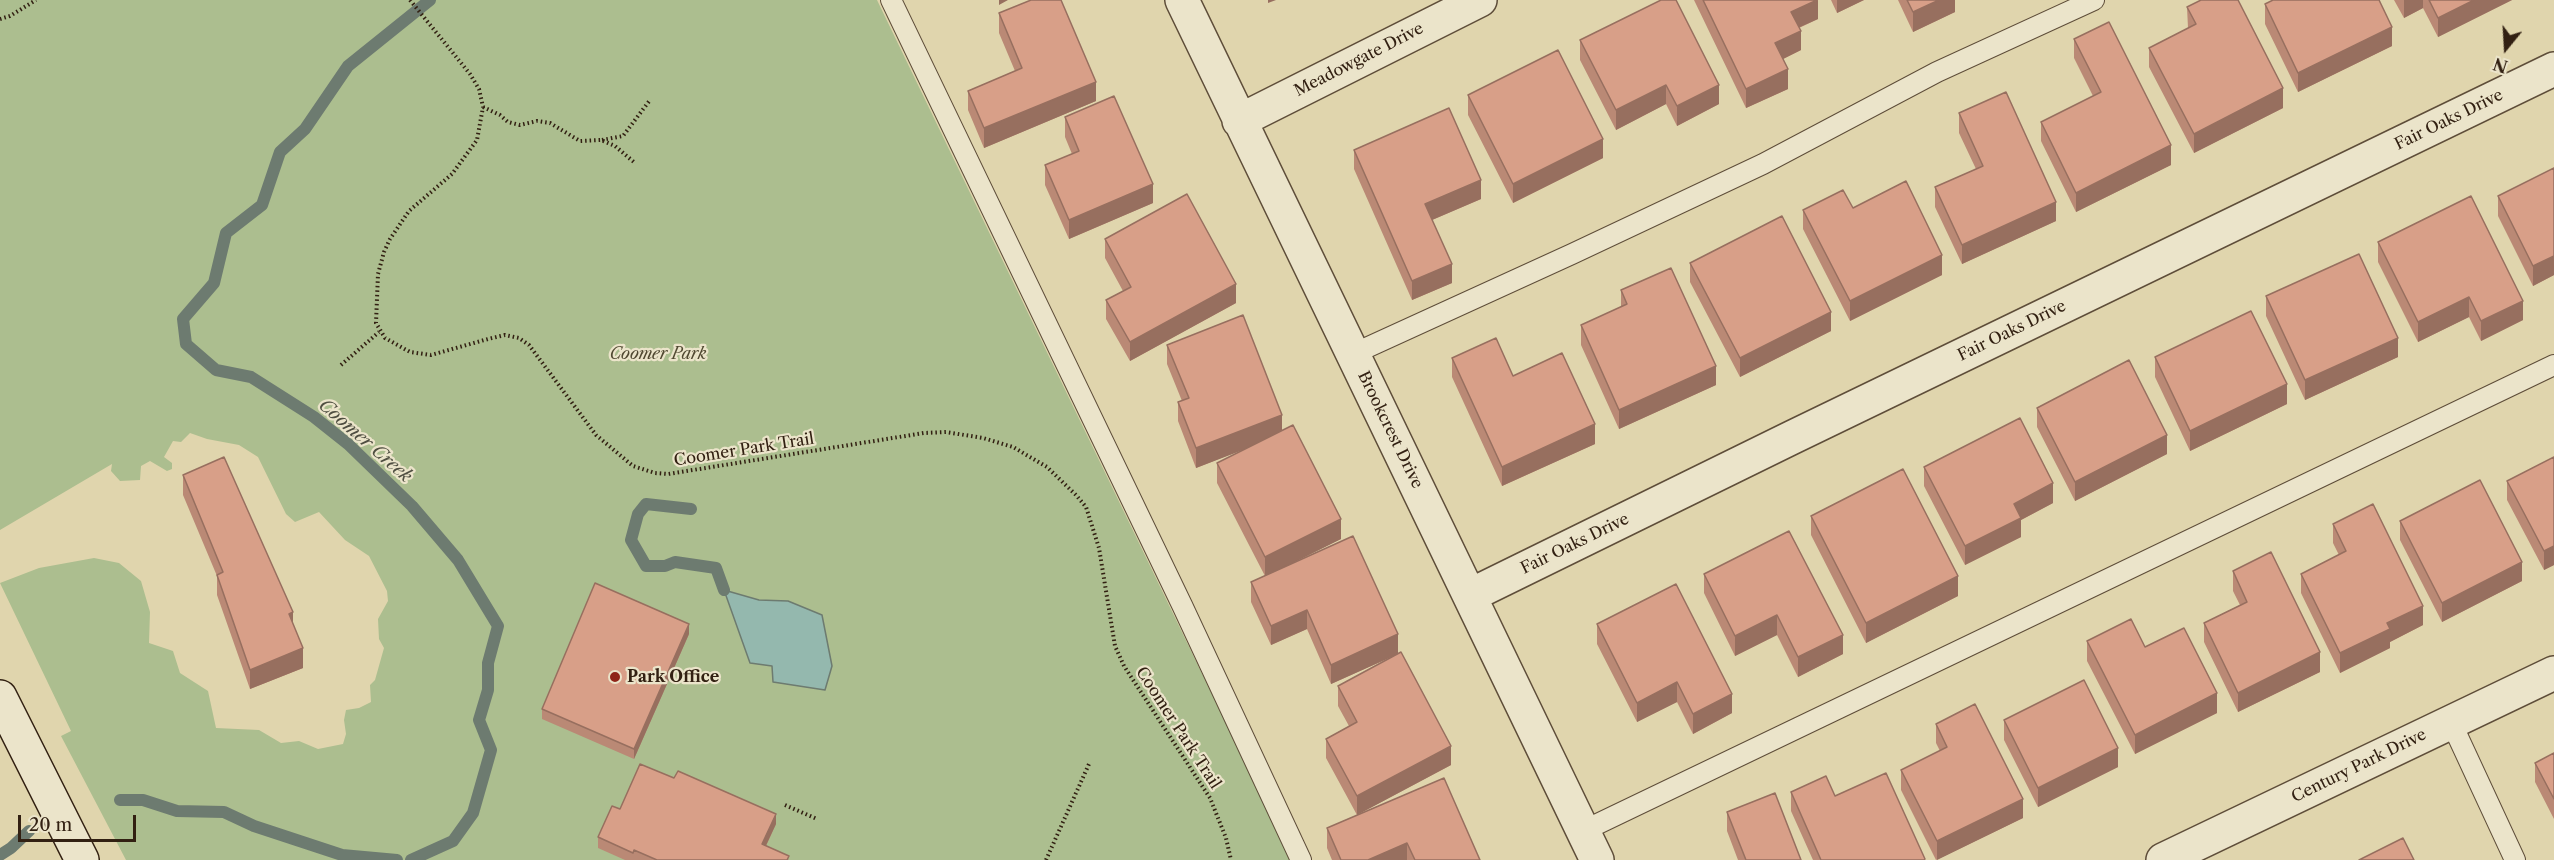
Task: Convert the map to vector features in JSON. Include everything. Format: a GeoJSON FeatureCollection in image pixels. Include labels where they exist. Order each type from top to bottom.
{"type":"FeatureCollection","features":[{"type":"Feature","properties":{"kind":"street","name":"Brookcrest Drive"},"geometry":{"type":"LineString","coordinates":[[1182,0],[1471,595],[1592,850]]}},
{"type":"Feature","properties":{"kind":"street","name":"Meadowgate Drive"},"geometry":{"type":"LineString","coordinates":[[1239,121],[1480,0]]}},
{"type":"Feature","properties":{"kind":"street","name":"Fair Oaks Drive"},"geometry":{"type":"LineString","coordinates":[[1471,595],[1793,436],[2554,69]]}},
{"type":"Feature","properties":{"kind":"street","name":"Century Park Drive"},"geometry":{"type":"LineString","coordinates":[[2163,860],[2198,852],[2554,673]]}},
{"type":"Feature","properties":{"kind":"street"},"geometry":{"type":"LineString","coordinates":[[0,697],[82,860]]}},
{"type":"Feature","properties":{"kind":"lane"},"geometry":{"type":"LineString","coordinates":[[891,0],[1182,605],[1301,860]]}},
{"type":"Feature","properties":{"kind":"lane"},"geometry":{"type":"LineString","coordinates":[[1353,354],[1762,164],[1937,72],[2094,0]]}},
{"type":"Feature","properties":{"kind":"lane"},"geometry":{"type":"LineString","coordinates":[[1592,850],[2554,365]]}},
{"type":"Feature","properties":{"kind":"lane"},"geometry":{"type":"LineString","coordinates":[[2451,723],[2515,860]]}},
{"type":"Feature","properties":{"kind":"path"},"geometry":{"type":"LineString","coordinates":[[0,19],[10,16],[36,0]]}},
{"type":"Feature","properties":{"kind":"path"},"geometry":{"type":"LineString","coordinates":[[341,365],[379,332],[376,323],[378,274],[390,239],[409,211],[452,174],[477,140],[483,107],[477,84],[410,0]]}},
{"type":"Feature","properties":{"kind":"path"},"geometry":{"type":"LineString","coordinates":[[483,107],[500,115],[508,122],[520,125],[537,121],[550,123],[580,141],[623,136],[650,100]]}},
{"type":"Feature","properties":{"kind":"path"},"geometry":{"type":"LineString","coordinates":[[601,140],[615,146],[635,163]]}},
{"type":"Feature","properties":{"kind":"path","name":"Coomer Park Trail"},"geometry":{"type":"LineString","coordinates":[[379,332],[410,352],[425,355],[505,335],[519,338],[529,345],[596,435],[633,466],[655,473],[675,473],[924,433],[946,432],[983,438],[1013,447],[1047,467],[1086,507],[1099,548],[1115,646],[1124,666],[1210,798],[1232,860]]}},
{"type":"Feature","properties":{"kind":"path"},"geometry":{"type":"LineString","coordinates":[[1046,860],[1089,764]]}},
{"type":"Feature","properties":{"kind":"path"},"geometry":{"type":"LineString","coordinates":[[785,805],[817,819]]}},
{"type":"Feature","properties":{"kind":"green space","name":"Coomer Park"},"geometry":{"type":"Polygon","coordinates":[[[0,0],[877,0],[1292,860],[126,860],[61,736],[71,731],[0,583],[39,568],[94,558],[119,563],[141,581],[150,612],[149,643],[173,651],[180,673],[208,691],[216,728],[259,730],[281,743],[299,741],[318,749],[343,744],[346,734],[344,720],[346,710],[359,708],[371,702],[370,685],[375,680],[384,648],[379,639],[378,619],[388,601],[387,591],[369,556],[345,540],[319,512],[295,522],[286,514],[258,457],[239,445],[190,433],[181,442],[173,441],[164,457],[172,463],[172,469],[167,471],[150,461],[141,466],[140,480],[120,481],[111,471],[112,464],[0,530],[0,0]]]}},
{"type":"Feature","properties":{"kind":"water"},"geometry":{"type":"Polygon","coordinates":[[[724,590],[759,600],[788,601],[822,615],[832,666],[825,690],[773,682],[772,666],[750,663],[724,590]]]}},
{"type":"Feature","properties":{"kind":"building"},"geometry":{"type":"Polygon","coordinates":[[[1031,0],[1061,0],[1096,82],[984,128],[968,91],[1022,68],[999,13],[1031,0]]]}},
{"type":"Feature","properties":{"kind":"building"},"geometry":{"type":"Polygon","coordinates":[[[1661,0],[1676,0],[1719,85],[1677,106],[1666,85],[1616,110],[1580,40],[1661,0]]]}},
{"type":"Feature","properties":{"kind":"building"},"geometry":{"type":"Polygon","coordinates":[[[1703,0],[1817,0],[1791,12],[1801,31],[1775,43],[1788,69],[1746,89],[1703,0]]]}},
{"type":"Feature","properties":{"kind":"building"},"geometry":{"type":"Polygon","coordinates":[[[1907,0],[1939,0],[1913,12],[1907,0]]]}},
{"type":"Feature","properties":{"kind":"building"},"geometry":{"type":"Polygon","coordinates":[[[2201,0],[2238,0],[2283,88],[2194,134],[2149,48],[2196,24],[2187,7],[2201,0]]]}},
{"type":"Feature","properties":{"kind":"building"},"geometry":{"type":"Polygon","coordinates":[[[2273,0],[2379,0],[2392,27],[2298,73],[2265,4],[2273,0]]]}},
{"type":"Feature","properties":{"kind":"building"},"geometry":{"type":"Polygon","coordinates":[[[2429,0],[2474,0],[2438,18],[2429,0]]]}},
{"type":"Feature","properties":{"kind":"building"},"geometry":{"type":"Polygon","coordinates":[[[2109,22],[2171,145],[2076,193],[2041,122],[2101,92],[2074,39],[2109,22]]]}},
{"type":"Feature","properties":{"kind":"building"},"geometry":{"type":"Polygon","coordinates":[[[1558,50],[1603,139],[1513,184],[1468,95],[1558,50]]]}},
{"type":"Feature","properties":{"kind":"building"},"geometry":{"type":"Polygon","coordinates":[[[2006,92],[2056,202],[1962,245],[1935,187],[1983,166],[1959,113],[2006,92]]]}},
{"type":"Feature","properties":{"kind":"building"},"geometry":{"type":"Polygon","coordinates":[[[1114,96],[1153,184],[1069,220],[1045,165],[1079,151],[1065,117],[1114,96]]]}},
{"type":"Feature","properties":{"kind":"building"},"geometry":{"type":"Polygon","coordinates":[[[1449,108],[1481,180],[1425,204],[1452,264],[1412,281],[1354,150],[1449,108]]]}},
{"type":"Feature","properties":{"kind":"building"},"geometry":{"type":"Polygon","coordinates":[[[2554,168],[2554,256],[2533,266],[2498,196],[2554,168]]]}},
{"type":"Feature","properties":{"kind":"building"},"geometry":{"type":"Polygon","coordinates":[[[1906,181],[1942,255],[1850,301],[1803,210],[1843,190],[1853,208],[1906,181]]]}},
{"type":"Feature","properties":{"kind":"building"},"geometry":{"type":"Polygon","coordinates":[[[1187,194],[1236,284],[1130,342],[1106,300],[1131,287],[1105,239],[1187,194]]]}},
{"type":"Feature","properties":{"kind":"building"},"geometry":{"type":"Polygon","coordinates":[[[2471,196],[2523,301],[2481,321],[2469,297],[2418,322],[2378,242],[2471,196]]]}},
{"type":"Feature","properties":{"kind":"building"},"geometry":{"type":"Polygon","coordinates":[[[1782,216],[1831,312],[1740,358],[1690,263],[1782,216]]]}},
{"type":"Feature","properties":{"kind":"building"},"geometry":{"type":"Polygon","coordinates":[[[2359,254],[2398,338],[2305,380],[2266,296],[2359,254]]]}},
{"type":"Feature","properties":{"kind":"building"},"geometry":{"type":"Polygon","coordinates":[[[1671,268],[1716,366],[1619,410],[1581,325],[1627,304],[1621,290],[1671,268]]]}},
{"type":"Feature","properties":{"kind":"building"},"geometry":{"type":"Polygon","coordinates":[[[2251,311],[2287,384],[2190,431],[2155,357],[2251,311]]]}},
{"type":"Feature","properties":{"kind":"building"},"geometry":{"type":"Polygon","coordinates":[[[1243,315],[1282,415],[1196,448],[1178,402],[1189,398],[1167,345],[1243,315]]]}},
{"type":"Feature","properties":{"kind":"building"},"geometry":{"type":"Polygon","coordinates":[[[1496,338],[1513,376],[1562,353],[1595,424],[1502,467],[1452,358],[1496,338]]]}},
{"type":"Feature","properties":{"kind":"building"},"geometry":{"type":"Polygon","coordinates":[[[2129,360],[2167,435],[2075,482],[2037,408],[2129,360]]]}},
{"type":"Feature","properties":{"kind":"building"},"geometry":{"type":"Polygon","coordinates":[[[2020,418],[2053,483],[2014,504],[2021,518],[1965,546],[1924,467],[2020,418]]]}},
{"type":"Feature","properties":{"kind":"building"},"geometry":{"type":"Polygon","coordinates":[[[1293,425],[1341,519],[1265,557],[1217,463],[1293,425]]]}},
{"type":"Feature","properties":{"kind":"building"},"geometry":{"type":"Polygon","coordinates":[[[224,457],[293,612],[289,614],[303,648],[250,670],[217,575],[223,572],[183,475],[224,457]]]}},
{"type":"Feature","properties":{"kind":"building"},"geometry":{"type":"Polygon","coordinates":[[[2554,457],[2554,546],[2544,551],[2507,481],[2554,457]]]}},
{"type":"Feature","properties":{"kind":"building"},"geometry":{"type":"Polygon","coordinates":[[[1903,469],[1958,576],[1866,623],[1811,516],[1903,469]]]}},
{"type":"Feature","properties":{"kind":"building"},"geometry":{"type":"Polygon","coordinates":[[[2480,480],[2522,562],[2442,603],[2400,521],[2480,480]]]}},
{"type":"Feature","properties":{"kind":"building"},"geometry":{"type":"Polygon","coordinates":[[[2373,504],[2423,606],[2387,623],[2390,629],[2340,653],[2301,574],[2346,551],[2333,524],[2373,504]]]}},
{"type":"Feature","properties":{"kind":"building"},"geometry":{"type":"Polygon","coordinates":[[[1789,531],[1843,635],[1798,657],[1777,615],[1735,636],[1704,574],[1789,531]]]}},
{"type":"Feature","properties":{"kind":"building"},"geometry":{"type":"Polygon","coordinates":[[[1353,536],[1398,634],[1331,665],[1307,610],[1271,626],[1251,582],[1353,536]]]}},
{"type":"Feature","properties":{"kind":"building"},"geometry":{"type":"Polygon","coordinates":[[[2271,552],[2320,652],[2238,693],[2204,623],[2247,602],[2233,571],[2271,552]]]}},
{"type":"Feature","properties":{"kind":"building","name":"Park Office"},"geometry":{"type":"Polygon","coordinates":[[[595,583],[689,624],[634,749],[542,709],[595,583]]]}},
{"type":"Feature","properties":{"kind":"building"},"geometry":{"type":"Polygon","coordinates":[[[1676,584],[1732,694],[1693,714],[1677,682],[1637,703],[1597,624],[1676,584]]]}},
{"type":"Feature","properties":{"kind":"building"},"geometry":{"type":"Polygon","coordinates":[[[2131,619],[2145,647],[2184,628],[2217,693],[2135,735],[2087,641],[2131,619]]]}},
{"type":"Feature","properties":{"kind":"building"},"geometry":{"type":"Polygon","coordinates":[[[1401,652],[1451,746],[1357,796],[1326,739],[1357,722],[1338,686],[1401,652]]]}},
{"type":"Feature","properties":{"kind":"building"},"geometry":{"type":"Polygon","coordinates":[[[2084,680],[2118,748],[2038,788],[2004,720],[2084,680]]]}},
{"type":"Feature","properties":{"kind":"building"},"geometry":{"type":"Polygon","coordinates":[[[1975,704],[2023,799],[1937,841],[1901,770],[1947,747],[1936,724],[1975,704]]]}},
{"type":"Feature","properties":{"kind":"building"},"geometry":{"type":"Polygon","coordinates":[[[2554,753],[2554,799],[2535,763],[2554,753]]]}},
{"type":"Feature","properties":{"kind":"building"},"geometry":{"type":"Polygon","coordinates":[[[640,764],[674,778],[678,771],[776,814],[762,844],[789,856],[787,860],[657,860],[634,850],[633,853],[598,837],[612,806],[620,809],[640,764]]]}},
{"type":"Feature","properties":{"kind":"building"},"geometry":{"type":"Polygon","coordinates":[[[1886,773],[1925,859],[1821,860],[1791,792],[1826,776],[1835,796],[1886,773]]]}},
{"type":"Feature","properties":{"kind":"building"},"geometry":{"type":"Polygon","coordinates":[[[1444,778],[1480,860],[1415,860],[1407,843],[1368,860],[1341,860],[1327,828],[1444,778]]]}},
{"type":"Feature","properties":{"kind":"building"},"geometry":{"type":"Polygon","coordinates":[[[1775,793],[1801,860],[1746,860],[1727,812],[1775,793]]]}},
{"type":"Feature","properties":{"kind":"building"},"geometry":{"type":"Polygon","coordinates":[[[2403,838],[2414,860],[2359,860],[2403,838]]]}},
{"type":"Feature","properties":{"kind":"waterway","name":"Coomer Creek"},"geometry":{"type":"LineString","coordinates":[[411,860],[453,841],[473,813],[491,750],[479,720],[488,690],[488,663],[498,626],[458,560],[412,506],[348,444],[314,417],[251,377],[216,370],[186,344],[183,319],[214,283],[226,233],[262,205],[280,152],[305,129],[348,66],[430,0]]}},
{"type":"Feature","properties":{"kind":"waterway"},"geometry":{"type":"LineString","coordinates":[[691,509],[646,504],[638,514],[631,540],[646,566],[665,566],[675,562],[716,568],[724,590]]}},
{"type":"Feature","properties":{"kind":"waterway","name":"Coomer Creek"},"geometry":{"type":"LineString","coordinates":[[120,800],[143,800],[177,811],[224,812],[254,826],[342,855],[397,860]]}},
{"type":"Feature","properties":{"kind":"waterway","name":"Coomer Creek"},"geometry":{"type":"LineString","coordinates":[[0,855],[29,831]]}},
{"type":"Feature","properties":{"kind":"place","name":"Park Office"},"geometry":{"type":"Point","coordinates":[615,677]}}]}
